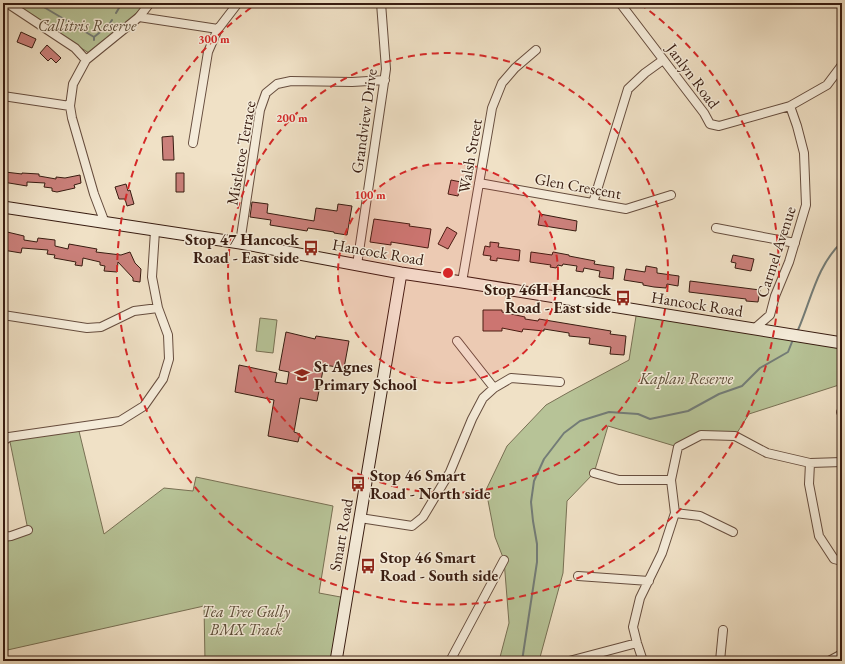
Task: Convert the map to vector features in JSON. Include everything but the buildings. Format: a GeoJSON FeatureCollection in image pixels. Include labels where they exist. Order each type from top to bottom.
{"type":"FeatureCollection","features":[{"type":"Feature","properties":{"kind":"main road","name":"Hancock Road"},"geometry":{"type":"LineString","coordinates":[[3,207],[240,244],[401,273],[842,343]]}},
{"type":"Feature","properties":{"kind":"main road","name":"Smart Road"},"geometry":{"type":"LineString","coordinates":[[336,661],[401,273]]}},
{"type":"Feature","properties":{"kind":"street"},"geometry":{"type":"LineString","coordinates":[[7,3],[75,48],[86,60]]}},
{"type":"Feature","properties":{"kind":"street"},"geometry":{"type":"LineString","coordinates":[[105,223],[94,194],[70,106],[73,84],[86,60],[139,17],[150,3]]}},
{"type":"Feature","properties":{"kind":"street"},"geometry":{"type":"LineString","coordinates":[[193,143],[208,52],[218,29],[238,3]]}},
{"type":"Feature","properties":{"kind":"street","name":"Grandview Drive"},"geometry":{"type":"LineString","coordinates":[[357,265],[385,80],[386,51],[381,3]]}},
{"type":"Feature","properties":{"kind":"street","name":"Janlyn Road"},"geometry":{"type":"LineString","coordinates":[[620,3],[704,113],[710,124],[719,126],[790,106],[827,85],[842,65]]}},
{"type":"Feature","properties":{"kind":"street"},"geometry":{"type":"LineString","coordinates":[[139,17],[218,29]]}},
{"type":"Feature","properties":{"kind":"street","name":"Walsh Street"},"geometry":{"type":"LineString","coordinates":[[462,282],[492,108],[502,83],[515,68],[536,50]]}},
{"type":"Feature","properties":{"kind":"street"},"geometry":{"type":"LineString","coordinates":[[593,203],[628,89],[645,73],[663,60]]}},
{"type":"Feature","properties":{"kind":"street","name":"Mistletoe Terrace"},"geometry":{"type":"LineString","coordinates":[[240,244],[260,110],[266,93],[276,84],[291,81],[352,82],[385,80]]}},
{"type":"Feature","properties":{"kind":"street"},"geometry":{"type":"LineString","coordinates":[[3,96],[70,106]]}},
{"type":"Feature","properties":{"kind":"street","name":"Carmel Avenue"},"geometry":{"type":"LineString","coordinates":[[754,329],[770,315],[775,296],[789,262],[806,205],[804,153],[790,106]]}},
{"type":"Feature","properties":{"kind":"street","name":"Glen Crescent"},"geometry":{"type":"LineString","coordinates":[[479,183],[626,208],[671,194]]}},
{"type":"Feature","properties":{"kind":"street"},"geometry":{"type":"LineString","coordinates":[[716,228],[795,242]]}},
{"type":"Feature","properties":{"kind":"street"},"geometry":{"type":"LineString","coordinates":[[3,441],[9,437],[120,421],[144,406],[163,379],[169,359],[168,335],[158,308],[152,277],[156,231]]}},
{"type":"Feature","properties":{"kind":"street"},"geometry":{"type":"LineString","coordinates":[[3,315],[87,328],[101,327],[134,311],[158,308]]}},
{"type":"Feature","properties":{"kind":"street"},"geometry":{"type":"LineString","coordinates":[[457,341],[494,388]]}},
{"type":"Feature","properties":{"kind":"street"},"geometry":{"type":"LineString","coordinates":[[360,518],[412,526],[423,517],[450,472],[472,419],[483,398],[494,388],[511,378],[560,382]]}},
{"type":"Feature","properties":{"kind":"street"},"geometry":{"type":"LineString","coordinates":[[643,661],[633,627],[640,598],[662,553],[676,513],[671,480],[678,447],[701,435],[735,436],[767,453],[810,463],[842,462]]}},
{"type":"Feature","properties":{"kind":"street"},"geometry":{"type":"LineString","coordinates":[[810,463],[809,484],[819,536],[834,559],[842,560]]}},
{"type":"Feature","properties":{"kind":"street"},"geometry":{"type":"LineString","coordinates":[[594,473],[619,480],[671,480]]}},
{"type":"Feature","properties":{"kind":"street"},"geometry":{"type":"LineString","coordinates":[[676,513],[700,516],[733,532]]}},
{"type":"Feature","properties":{"kind":"street"},"geometry":{"type":"LineString","coordinates":[[3,537],[28,530]]}},
{"type":"Feature","properties":{"kind":"street"},"geometry":{"type":"LineString","coordinates":[[450,661],[504,560]]}},
{"type":"Feature","properties":{"kind":"street"},"geometry":{"type":"LineString","coordinates":[[578,576],[649,581]]}},
{"type":"Feature","properties":{"kind":"street"},"geometry":{"type":"LineString","coordinates":[[720,661],[723,630]]}},
{"type":"Feature","properties":{"kind":"street"},"geometry":{"type":"LineString","coordinates":[[569,661],[637,643]]}},
{"type":"Feature","properties":{"kind":"street"},"geometry":{"type":"LineString","coordinates":[[829,661],[842,654]]}},
{"type":"Feature","properties":{"kind":"green space","name":"Callitris Reserve"},"geometry":{"type":"Polygon","coordinates":[[[11,3],[146,3],[127,22],[89,53],[11,3]]]}},
{"type":"Feature","properties":{"kind":"green space","name":"Kaplan Reserve"},"geometry":{"type":"Polygon","coordinates":[[[637,310],[842,343],[842,384],[749,414],[735,436],[701,435],[678,447],[608,426],[594,473],[567,501],[563,573],[539,661],[499,661],[509,623],[504,560],[495,537],[486,490],[507,446],[546,405],[629,360],[637,310]]]}},
{"type":"Feature","properties":{"kind":"green space"},"geometry":{"type":"Polygon","coordinates":[[[260,318],[277,320],[273,353],[256,351],[260,318]]]}},
{"type":"Feature","properties":{"kind":"green space","name":"Tea Tree Gully BMX Track"},"geometry":{"type":"Polygon","coordinates":[[[78,427],[104,534],[164,488],[193,491],[196,477],[333,506],[319,593],[346,598],[336,661],[205,661],[204,606],[3,651],[3,534],[28,530],[9,437],[78,427]]]}},
{"type":"Feature","properties":{"kind":"waterway"},"geometry":{"type":"LineString","coordinates":[[37,3],[94,37],[94,40]]}},
{"type":"Feature","properties":{"kind":"waterway"},"geometry":{"type":"LineString","coordinates":[[116,13],[122,3]]}},
{"type":"Feature","properties":{"kind":"waterway"},"geometry":{"type":"LineString","coordinates":[[94,37],[109,25],[112,20]]}},
{"type":"Feature","properties":{"kind":"waterway"},"geometry":{"type":"LineString","coordinates":[[798,330],[826,261],[842,242]]}},
{"type":"Feature","properties":{"kind":"waterway"},"geometry":{"type":"LineString","coordinates":[[522,661],[537,562],[537,544],[531,502],[534,481],[544,459],[564,433],[580,421],[609,412],[638,414],[650,419],[688,411],[719,394],[742,386],[760,368],[788,352],[792,342]]}},
{"type":"Feature","properties":{"kind":"place","name":"Stop 47 Hancock Road - East side"},"geometry":{"type":"Point","coordinates":[311,248]}},
{"type":"Feature","properties":{"kind":"place","name":"Stop 46H Hancock Road - East side"},"geometry":{"type":"Point","coordinates":[623,298]}},
{"type":"Feature","properties":{"kind":"place","name":"St Agnes Primary School"},"geometry":{"type":"Point","coordinates":[302,375]}},
{"type":"Feature","properties":{"kind":"place","name":"Stop 46 Smart Road - North side"},"geometry":{"type":"Point","coordinates":[358,484]}},
{"type":"Feature","properties":{"kind":"place","name":"Stop 46 Smart Road - South side"},"geometry":{"type":"Point","coordinates":[368,566]}}]}
